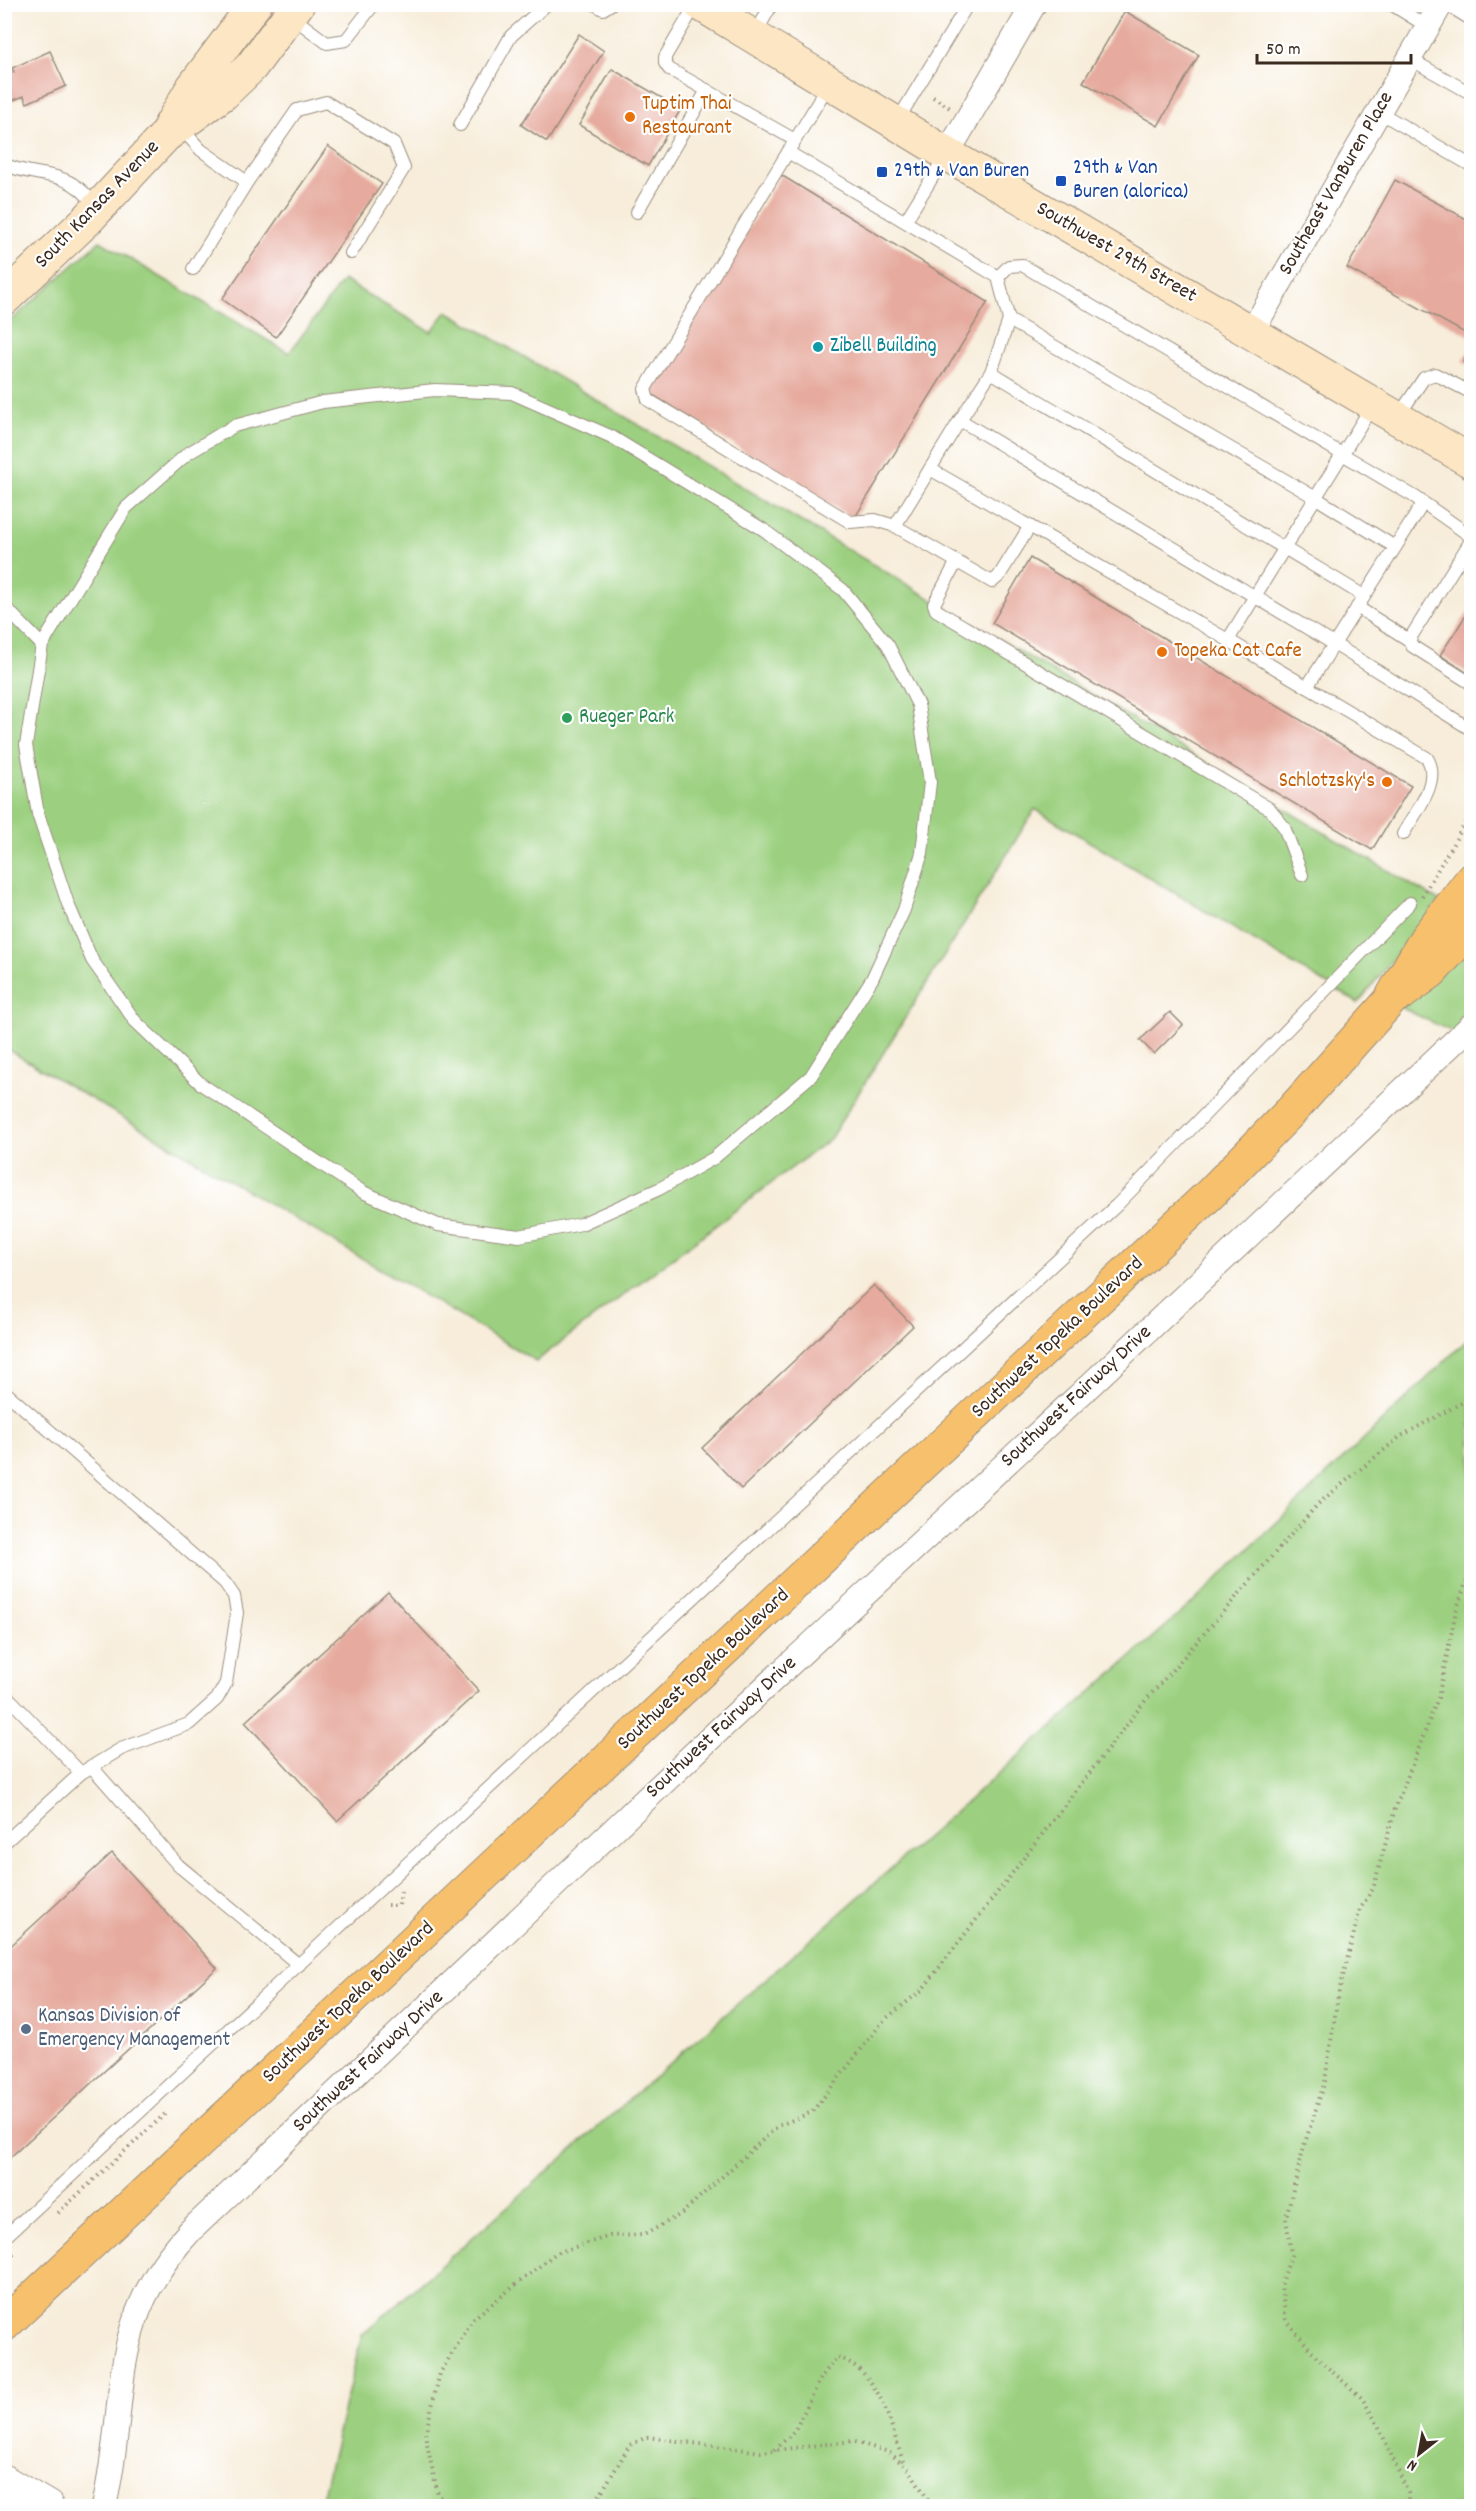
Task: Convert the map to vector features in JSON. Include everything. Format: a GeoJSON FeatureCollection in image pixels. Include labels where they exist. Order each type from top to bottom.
{"type":"FeatureCollection","features":[{"type":"Feature","properties":{"kind":"main road","name":"South Kansas Avenue"},"geometry":{"type":"LineString","coordinates":[[172,131],[193,87],[255,4]]}},
{"type":"Feature","properties":{"kind":"main road","name":"Southwest 29th Street"},"geometry":{"type":"LineString","coordinates":[[700,4],[896,124],[1472,462]]}},
{"type":"Feature","properties":{"kind":"main road","name":"South Kansas Avenue"},"geometry":{"type":"LineString","coordinates":[[4,299],[98,208],[172,131],[224,93],[251,67],[294,10]]}},
{"type":"Feature","properties":{"kind":"main road","name":"Southwest Topeka Boulevard"},"geometry":{"type":"LineString","coordinates":[[4,2325],[1105,1295],[1294,1107],[1389,1002],[1426,938],[1472,879]]}},
{"type":"Feature","properties":{"kind":"main road","name":"Southwest Topeka Boulevard"},"geometry":{"type":"LineString","coordinates":[[1389,1002],[1431,972],[1472,926]]}},
{"type":"Feature","properties":{"kind":"street"},"geometry":{"type":"LineString","coordinates":[[947,154],[1034,4]]}},
{"type":"Feature","properties":{"kind":"street","name":"Southeast VanBuren Place"},"geometry":{"type":"LineString","coordinates":[[1251,333],[1441,4]]}},
{"type":"Feature","properties":{"kind":"street","name":"Southwest Fairway Drive"},"geometry":{"type":"LineString","coordinates":[[104,2506],[123,2360],[130,2329],[154,2276],[190,2231],[721,1728],[1086,1389],[1472,1025]]}},
{"type":"Feature","properties":{"kind":"street"},"geometry":{"type":"LineString","coordinates":[[4,2480],[37,2504]]}},
{"type":"Feature","properties":{"kind":"lane"},"geometry":{"type":"LineString","coordinates":[[294,10],[327,43],[346,40],[374,4]]}},
{"type":"Feature","properties":{"kind":"lane"},"geometry":{"type":"LineString","coordinates":[[460,125],[510,36],[547,4]]}},
{"type":"Feature","properties":{"kind":"lane"},"geometry":{"type":"LineString","coordinates":[[594,4],[603,9],[611,4]]}},
{"type":"Feature","properties":{"kind":"lane"},"geometry":{"type":"LineString","coordinates":[[696,4],[665,57],[664,63],[669,69],[795,140]]}},
{"type":"Feature","properties":{"kind":"lane"},"geometry":{"type":"LineString","coordinates":[[753,37],[772,4]]}},
{"type":"Feature","properties":{"kind":"lane"},"geometry":{"type":"LineString","coordinates":[[896,124],[968,4]]}},
{"type":"Feature","properties":{"kind":"lane"},"geometry":{"type":"LineString","coordinates":[[1391,4],[1428,27]]}},
{"type":"Feature","properties":{"kind":"lane"},"geometry":{"type":"LineString","coordinates":[[1446,4],[1472,20]]}},
{"type":"Feature","properties":{"kind":"lane"},"geometry":{"type":"LineString","coordinates":[[1410,59],[1472,94]]}},
{"type":"Feature","properties":{"kind":"lane"},"geometry":{"type":"LineString","coordinates":[[829,84],[645,389],[648,400],[850,522],[875,520],[895,526],[992,582],[999,576],[1029,526]]}},
{"type":"Feature","properties":{"kind":"lane"},"geometry":{"type":"LineString","coordinates":[[637,212],[708,90]]}},
{"type":"Feature","properties":{"kind":"lane"},"geometry":{"type":"LineString","coordinates":[[194,269],[247,182],[297,110],[326,102],[394,144],[404,168],[351,253]]}},
{"type":"Feature","properties":{"kind":"lane"},"geometry":{"type":"LineString","coordinates":[[1379,112],[1472,166]]}},
{"type":"Feature","properties":{"kind":"lane"},"geometry":{"type":"LineString","coordinates":[[172,131],[247,182]]}},
{"type":"Feature","properties":{"kind":"lane"},"geometry":{"type":"LineString","coordinates":[[788,152],[906,220],[998,277],[1009,320],[991,372],[895,526]]}},
{"type":"Feature","properties":{"kind":"lane"},"geometry":{"type":"LineString","coordinates":[[906,220],[947,154]]}},
{"type":"Feature","properties":{"kind":"lane"},"geometry":{"type":"LineString","coordinates":[[4,164],[19,172],[76,186],[98,208]]}},
{"type":"Feature","properties":{"kind":"lane"},"geometry":{"type":"LineString","coordinates":[[998,277],[1009,266],[1022,265],[1415,497],[1422,505],[1472,538],[1409,640]]}},
{"type":"Feature","properties":{"kind":"lane"},"geometry":{"type":"LineString","coordinates":[[1009,320],[1316,498],[1395,547]]}},
{"type":"Feature","properties":{"kind":"lane"},"geometry":{"type":"LineString","coordinates":[[991,372],[1284,549],[1360,602],[1409,640],[1412,646],[1472,684]]}},
{"type":"Feature","properties":{"kind":"lane"},"geometry":{"type":"LineString","coordinates":[[1228,640],[1344,455],[1385,412],[1424,378],[1435,374],[1472,393]]}},
{"type":"Feature","properties":{"kind":"lane"},"geometry":{"type":"LineString","coordinates":[[435,390],[512,393],[612,437],[764,530],[843,591],[888,645],[918,705],[930,782],[922,853],[904,910],[872,978],[811,1076],[714,1158],[659,1189],[581,1224],[519,1236],[438,1225],[363,1192],[201,1084],[135,1021],[92,960],[68,904],[38,814],[26,745],[42,645],[126,508],[187,454],[234,426],[334,401],[435,390]]}},
{"type":"Feature","properties":{"kind":"lane"},"geometry":{"type":"LineString","coordinates":[[960,420],[1256,596],[1472,730]]}},
{"type":"Feature","properties":{"kind":"lane"},"geometry":{"type":"LineString","coordinates":[[930,469],[1228,640],[1427,758],[1433,767],[1433,778],[1403,834]]}},
{"type":"Feature","properties":{"kind":"lane"},"geometry":{"type":"LineString","coordinates":[[1307,687],[1422,505]]}},
{"type":"Feature","properties":{"kind":"lane"},"geometry":{"type":"LineString","coordinates":[[956,563],[934,604],[936,610],[1270,809],[1284,827],[1302,875]]}},
{"type":"Feature","properties":{"kind":"lane"},"geometry":{"type":"LineString","coordinates":[[4,606],[42,645]]}},
{"type":"Feature","properties":{"kind":"lane"},"geometry":{"type":"LineString","coordinates":[[4,2238],[1117,1205],[1410,903]]}},
{"type":"Feature","properties":{"kind":"lane"},"geometry":{"type":"LineString","coordinates":[[4,1391],[225,1583],[234,1596],[237,1613],[226,1683],[217,1699],[189,1724],[121,1749],[86,1770],[4,1843]]}},
{"type":"Feature","properties":{"kind":"lane"},"geometry":{"type":"LineString","coordinates":[[4,1694],[86,1770],[178,1865],[299,1965]]}},
{"type":"Feature","properties":{"kind":"path"},"geometry":{"type":"LineString","coordinates":[[933,97],[950,108]]}},
{"type":"Feature","properties":{"kind":"path"},"geometry":{"type":"LineString","coordinates":[[1410,903],[1419,902],[1472,812]]}},
{"type":"Feature","properties":{"kind":"path"},"geometry":{"type":"LineString","coordinates":[[449,2506],[438,2495],[425,2435],[440,2373],[474,2318],[556,2253],[610,2236],[644,2235],[681,2214],[778,2126],[812,2112],[884,2020],[922,1989],[1145,1701],[1318,1504],[1401,1436],[1472,1395]]}},
{"type":"Feature","properties":{"kind":"path"},"geometry":{"type":"LineString","coordinates":[[1408,2506],[1408,2493],[1378,2425],[1362,2398],[1318,2359],[1286,2319],[1281,2286],[1291,2255],[1286,2217],[1304,2146],[1325,2081],[1338,1996],[1360,1909],[1373,1889],[1395,1809],[1438,1698],[1456,1611],[1472,1566]]}},
{"type":"Feature","properties":{"kind":"path"},"geometry":{"type":"LineString","coordinates":[[774,2450],[795,2430],[822,2376],[837,2357],[854,2363],[880,2394],[904,2466]]}},
{"type":"Feature","properties":{"kind":"path"},"geometry":{"type":"LineString","coordinates":[[593,2506],[630,2445],[647,2437],[761,2452],[852,2441],[890,2452],[904,2466],[932,2506]]}},
{"type":"Feature","properties":{"kind":"green space","name":"Rueger Park"},"geometry":{"type":"Polygon","coordinates":[[[100,241],[289,353],[343,280],[431,332],[447,311],[1439,901],[1358,1003],[1035,809],[830,1139],[536,1361],[5,1048],[4,327],[100,241]]]}},
{"type":"Feature","properties":{"kind":"green space"},"geometry":{"type":"Polygon","coordinates":[[[1471,918],[1471,1027],[1459,1035],[1389,1002],[1471,918]]]}},
{"type":"Feature","properties":{"kind":"green space"},"geometry":{"type":"Polygon","coordinates":[[[1471,1336],[1471,2506],[320,2506],[362,2335],[1199,1597],[1471,1336]]]}},
{"type":"Feature","properties":{"kind":"building"},"geometry":{"type":"Polygon","coordinates":[[[1125,11],[1199,55],[1158,126],[1083,82],[1125,11]]]}},
{"type":"Feature","properties":{"kind":"building"},"geometry":{"type":"Polygon","coordinates":[[[579,34],[604,51],[547,142],[521,125],[579,34]]]}},
{"type":"Feature","properties":{"kind":"building"},"geometry":{"type":"Polygon","coordinates":[[[50,51],[66,86],[27,103],[24,96],[4,104],[4,76],[14,72],[12,68],[50,51]]]}},
{"type":"Feature","properties":{"kind":"building","name":"Tuptim Thai Restaurant"},"geometry":{"type":"Polygon","coordinates":[[[612,69],[681,109],[648,166],[579,125],[612,69]]]}},
{"type":"Feature","properties":{"kind":"building"},"geometry":{"type":"Polygon","coordinates":[[[328,146],[382,184],[276,337],[222,299],[328,146]]]}},
{"type":"Feature","properties":{"kind":"building","name":"Zibell Building"},"geometry":{"type":"Polygon","coordinates":[[[781,175],[988,302],[854,519],[648,392],[781,175]]]}},
{"type":"Feature","properties":{"kind":"building"},"geometry":{"type":"Polygon","coordinates":[[[1395,180],[1472,222],[1472,337],[1347,268],[1395,180]]]}},
{"type":"Feature","properties":{"kind":"building"},"geometry":{"type":"Polygon","coordinates":[[[1472,345],[1472,366],[1463,362],[1472,345]]]}},
{"type":"Feature","properties":{"kind":"building"},"geometry":{"type":"Polygon","coordinates":[[[1030,558],[1411,786],[1372,850],[992,623],[1030,558]]]}},
{"type":"Feature","properties":{"kind":"building"},"geometry":{"type":"Polygon","coordinates":[[[1472,606],[1472,676],[1440,655],[1472,606]]]}},
{"type":"Feature","properties":{"kind":"building"},"geometry":{"type":"Polygon","coordinates":[[[1170,1012],[1183,1025],[1154,1054],[1140,1040],[1170,1012]]]}},
{"type":"Feature","properties":{"kind":"building"},"geometry":{"type":"Polygon","coordinates":[[[874,1285],[913,1326],[741,1489],[702,1448],[874,1285]]]}},
{"type":"Feature","properties":{"kind":"building"},"geometry":{"type":"Polygon","coordinates":[[[388,1592],[479,1691],[337,1821],[245,1722],[388,1592]]]}},
{"type":"Feature","properties":{"kind":"building"},"geometry":{"type":"Polygon","coordinates":[[[112,1853],[217,1968],[6,2161],[4,1952],[112,1853]]]}},
{"type":"Feature","properties":{"kind":"place","name":"Tuptim Thai Restaurant"},"geometry":{"type":"Point","coordinates":[630,117]}},
{"type":"Feature","properties":{"kind":"place","name":"29th & Van Buren"},"geometry":{"type":"Point","coordinates":[882,172]}},
{"type":"Feature","properties":{"kind":"place","name":"29th & Van Buren (alorica)"},"geometry":{"type":"Point","coordinates":[1061,181]}},
{"type":"Feature","properties":{"kind":"place","name":"Zibell Building"},"geometry":{"type":"Point","coordinates":[818,347]}},
{"type":"Feature","properties":{"kind":"place","name":"Topeka Cat Cafe"},"geometry":{"type":"Point","coordinates":[1162,652]}},
{"type":"Feature","properties":{"kind":"place","name":"Rueger Park"},"geometry":{"type":"Point","coordinates":[567,718]}},
{"type":"Feature","properties":{"kind":"place","name":"Schlotzsky's"},"geometry":{"type":"Point","coordinates":[1387,782]}},
{"type":"Feature","properties":{"kind":"place","name":"Kansas Division of Emergency Management"},"geometry":{"type":"Point","coordinates":[26,2029]}}]}
